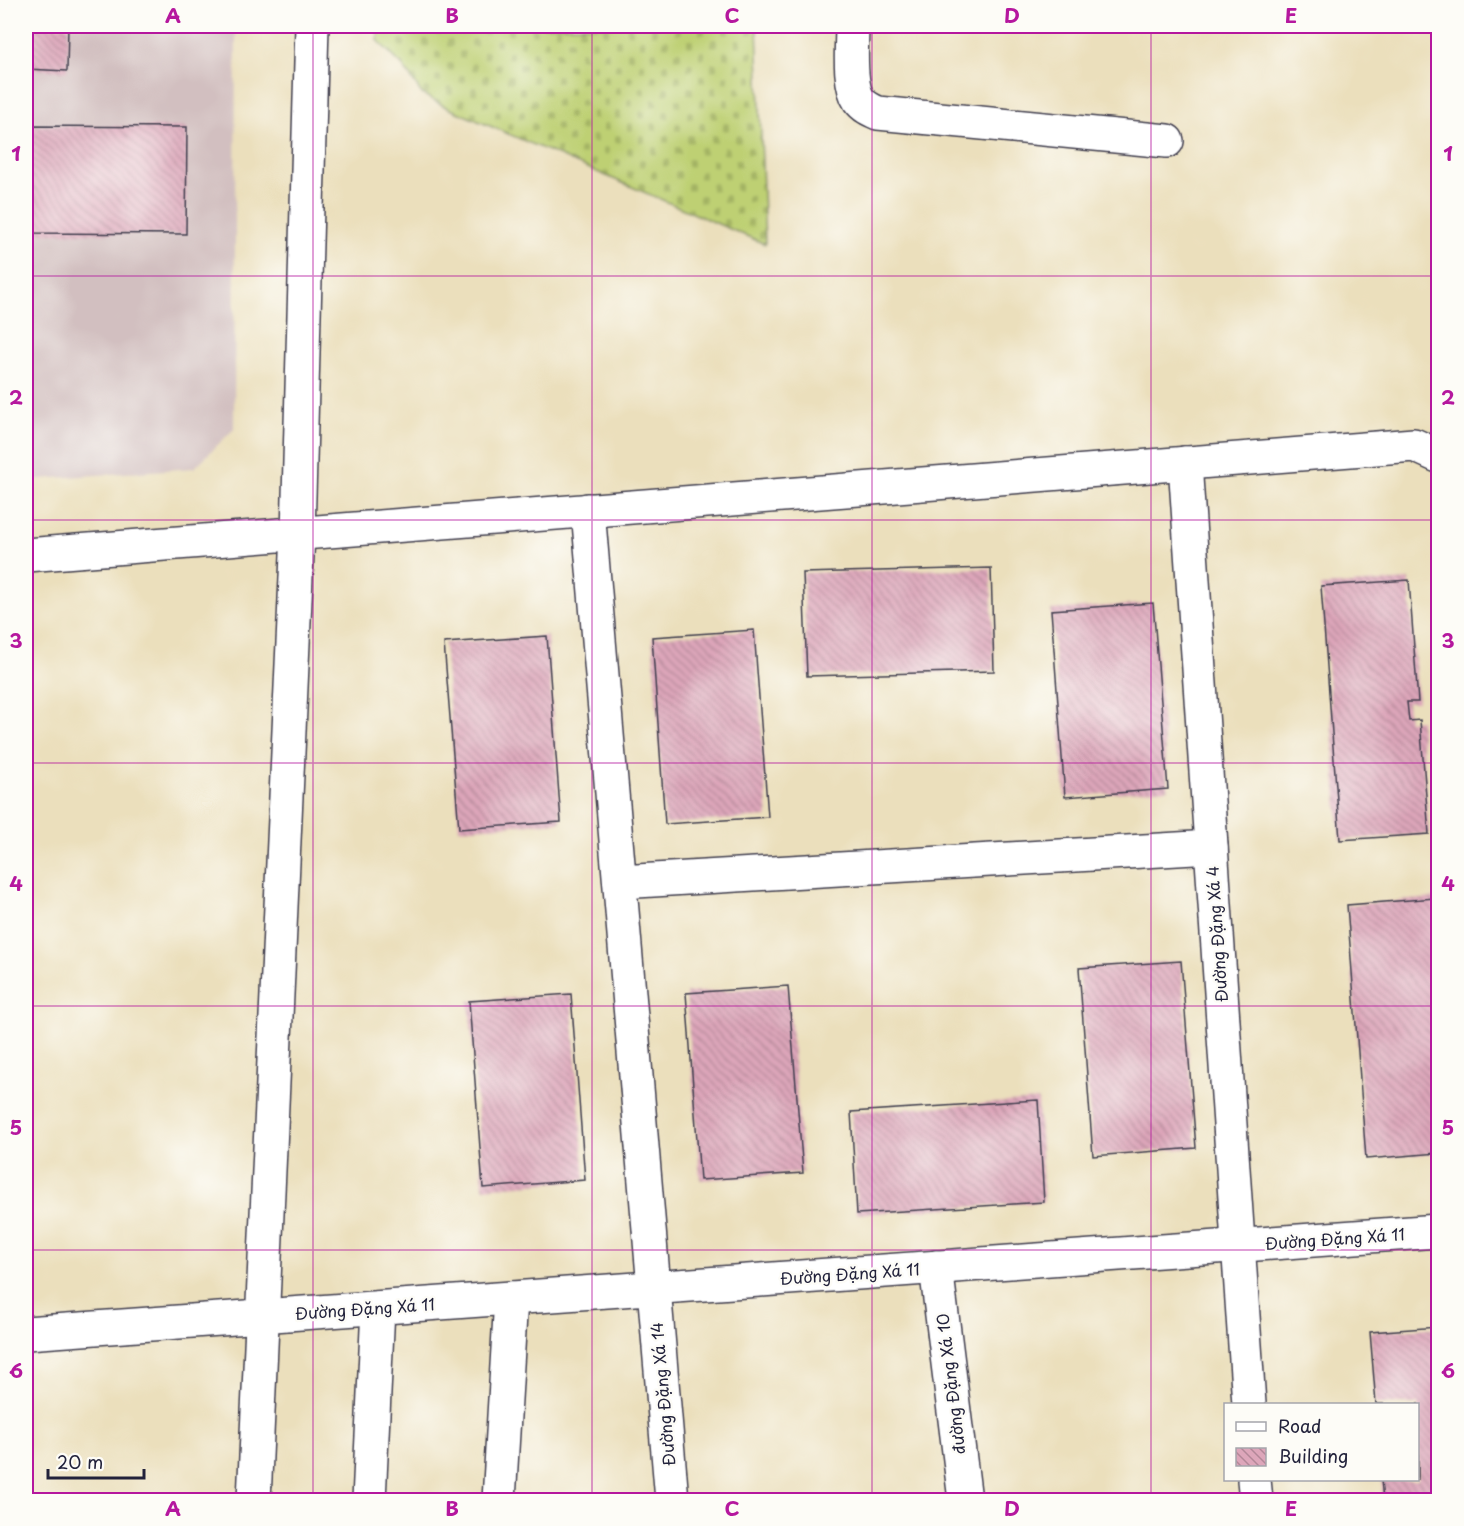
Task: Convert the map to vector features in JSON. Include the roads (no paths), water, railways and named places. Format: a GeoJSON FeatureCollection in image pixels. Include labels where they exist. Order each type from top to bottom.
{"type":"FeatureCollection","features":[{"type":"Feature","properties":{"kind":"street"},"geometry":{"type":"LineString","coordinates":[[254,1500],[298,533],[312,26]]}},
{"type":"Feature","properties":{"kind":"street"},"geometry":{"type":"LineString","coordinates":[[852,26],[854,90],[867,108],[878,113],[1167,141]]}},
{"type":"Feature","properties":{"kind":"street"},"geometry":{"type":"LineString","coordinates":[[26,555],[1414,445],[1438,456]]}},
{"type":"Feature","properties":{"kind":"street","name":"Đường Đặng Xá 4"},"geometry":{"type":"LineString","coordinates":[[1185,463],[1249,1403]]}},
{"type":"Feature","properties":{"kind":"street","name":"Đường Đặng Xá 14"},"geometry":{"type":"LineString","coordinates":[[588,510],[672,1500]]}},
{"type":"Feature","properties":{"kind":"street"},"geometry":{"type":"LineString","coordinates":[[620,882],[1211,847]]}},
{"type":"Feature","properties":{"kind":"street","name":"Đường Đặng Xá 11"},"geometry":{"type":"LineString","coordinates":[[26,1333],[1438,1231]]}},
{"type":"Feature","properties":{"kind":"street","name":"đường Đặng Xá 10"},"geometry":{"type":"LineString","coordinates":[[936,1268],[965,1500]]}},
{"type":"Feature","properties":{"kind":"street"},"geometry":{"type":"LineString","coordinates":[[503,1493],[511,1298]]}},
{"type":"Feature","properties":{"kind":"street"},"geometry":{"type":"LineString","coordinates":[[369,1500],[378,1308]]}},
{"type":"Feature","properties":{"kind":"street"},"geometry":{"type":"LineString","coordinates":[[1254,1481],[1256,1500]]}}]}
